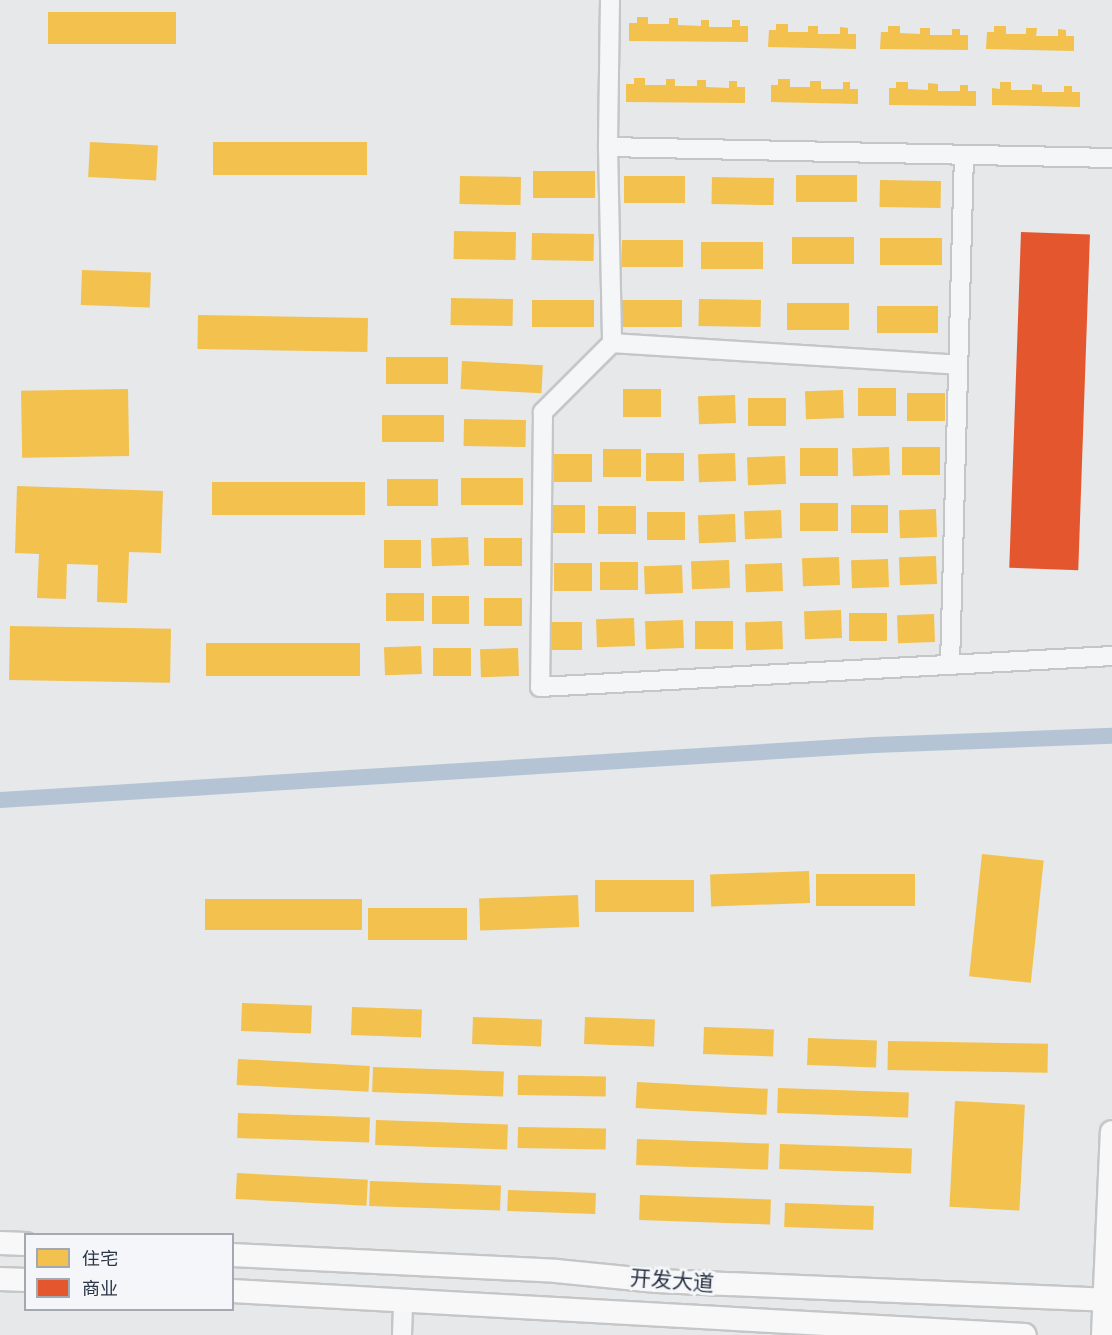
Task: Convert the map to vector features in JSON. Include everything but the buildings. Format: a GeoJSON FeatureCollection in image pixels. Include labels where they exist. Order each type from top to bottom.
{"type":"FeatureCollection","features":[{"type":"Feature","properties":{"kind":"main road"},"geometry":{"type":"LineString","coordinates":[[1103,1335],[1108,1300],[1112,1132]]}},
{"type":"Feature","properties":{"kind":"main road"},"geometry":{"type":"LineString","coordinates":[[0,1243],[24,1244]]}},
{"type":"Feature","properties":{"kind":"main road","name":"开发大道"},"geometry":{"type":"LineString","coordinates":[[234,1255],[556,1271],[657,1281],[1108,1300]]}},
{"type":"Feature","properties":{"kind":"main road"},"geometry":{"type":"LineString","coordinates":[[0,1279],[24,1280]]}},
{"type":"Feature","properties":{"kind":"main road","name":"开发大道"},"geometry":{"type":"LineString","coordinates":[[234,1291],[1025,1335]]}},
{"type":"Feature","properties":{"kind":"street"},"geometry":{"type":"LineString","coordinates":[[610,0],[608,147],[612,343],[543,412],[540,687],[1112,656]]}},
{"type":"Feature","properties":{"kind":"street"},"geometry":{"type":"LineString","coordinates":[[608,147],[1112,158]]}},
{"type":"Feature","properties":{"kind":"street"},"geometry":{"type":"LineString","coordinates":[[950,665],[964,155]]}},
{"type":"Feature","properties":{"kind":"street"},"geometry":{"type":"LineString","coordinates":[[612,343],[957,365]]}},
{"type":"Feature","properties":{"kind":"street"},"geometry":{"type":"LineString","coordinates":[[402,1335],[403,1300]]}},
{"type":"Feature","properties":{"kind":"waterway"},"geometry":{"type":"LineString","coordinates":[[0,800],[874,745],[1112,736]]}}]}
